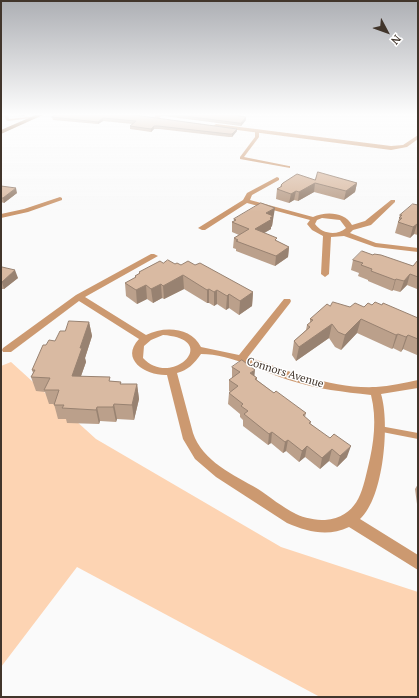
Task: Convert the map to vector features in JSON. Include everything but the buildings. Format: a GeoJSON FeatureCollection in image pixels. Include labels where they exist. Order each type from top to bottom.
{"type":"FeatureCollection","features":[{"type":"Feature","properties":{"kind":"street"},"geometry":{"type":"LineString","coordinates":[[380,147],[392,148],[403,147]]}},
{"type":"Feature","properties":{"kind":"street"},"geometry":{"type":"LineString","coordinates":[[202,228],[246,201],[249,194],[277,179]]}},
{"type":"Feature","properties":{"kind":"street"},"geometry":{"type":"LineString","coordinates":[[1,216],[26,211],[60,199]]}},
{"type":"Feature","properties":{"kind":"street"},"geometry":{"type":"LineString","coordinates":[[246,201],[314,219]]}},
{"type":"Feature","properties":{"kind":"street"},"geometry":{"type":"LineString","coordinates":[[347,230],[345,220],[336,217],[321,216],[311,221],[312,227],[327,234],[347,230],[368,223],[393,201]]}},
{"type":"Feature","properties":{"kind":"street"},"geometry":{"type":"LineString","coordinates":[[347,230],[375,245],[418,250]]}},
{"type":"Feature","properties":{"kind":"street"},"geometry":{"type":"LineString","coordinates":[[325,274],[327,234]]}},
{"type":"Feature","properties":{"kind":"street"},"geometry":{"type":"LineString","coordinates":[[7,350],[79,297],[154,256]]}},
{"type":"Feature","properties":{"kind":"street"},"geometry":{"type":"LineString","coordinates":[[79,297],[146,339]]}},
{"type":"Feature","properties":{"kind":"street"},"geometry":{"type":"LineString","coordinates":[[241,359],[287,301]]}},
{"type":"Feature","properties":{"kind":"street"},"geometry":{"type":"LineString","coordinates":[[163,332],[176,333],[188,338],[193,343],[196,350],[192,361],[186,366],[171,371],[154,371],[141,364],[137,354],[138,348],[146,339],[163,332]]}},
{"type":"Feature","properties":{"kind":"street","name":"Connors Avenue"},"geometry":{"type":"LineString","coordinates":[[196,350],[217,351],[308,382],[342,389],[375,391],[418,384]]}},
{"type":"Feature","properties":{"kind":"street"},"geometry":{"type":"LineString","coordinates":[[171,371],[184,422],[193,449],[210,465],[292,519],[308,525],[336,525],[349,519],[360,510],[368,494],[378,447],[380,407],[375,391]]}},
{"type":"Feature","properties":{"kind":"street"},"geometry":{"type":"LineString","coordinates":[[349,519],[418,563]]}},
{"type":"Feature","properties":{"kind":"lane"},"geometry":{"type":"LineString","coordinates":[[250,147],[241,158],[244,160],[289,167]]}},
{"type":"Feature","properties":{"kind":"lane"},"geometry":{"type":"LineString","coordinates":[[380,429],[418,436]]}},
{"type":"Feature","properties":{"kind":"shaded area"},"geometry":{"type":"Polygon","coordinates":[[[11,362],[96,439],[281,547],[418,592],[418,697],[320,697],[77,567],[1,667],[1,366],[11,362]]]}}]}
